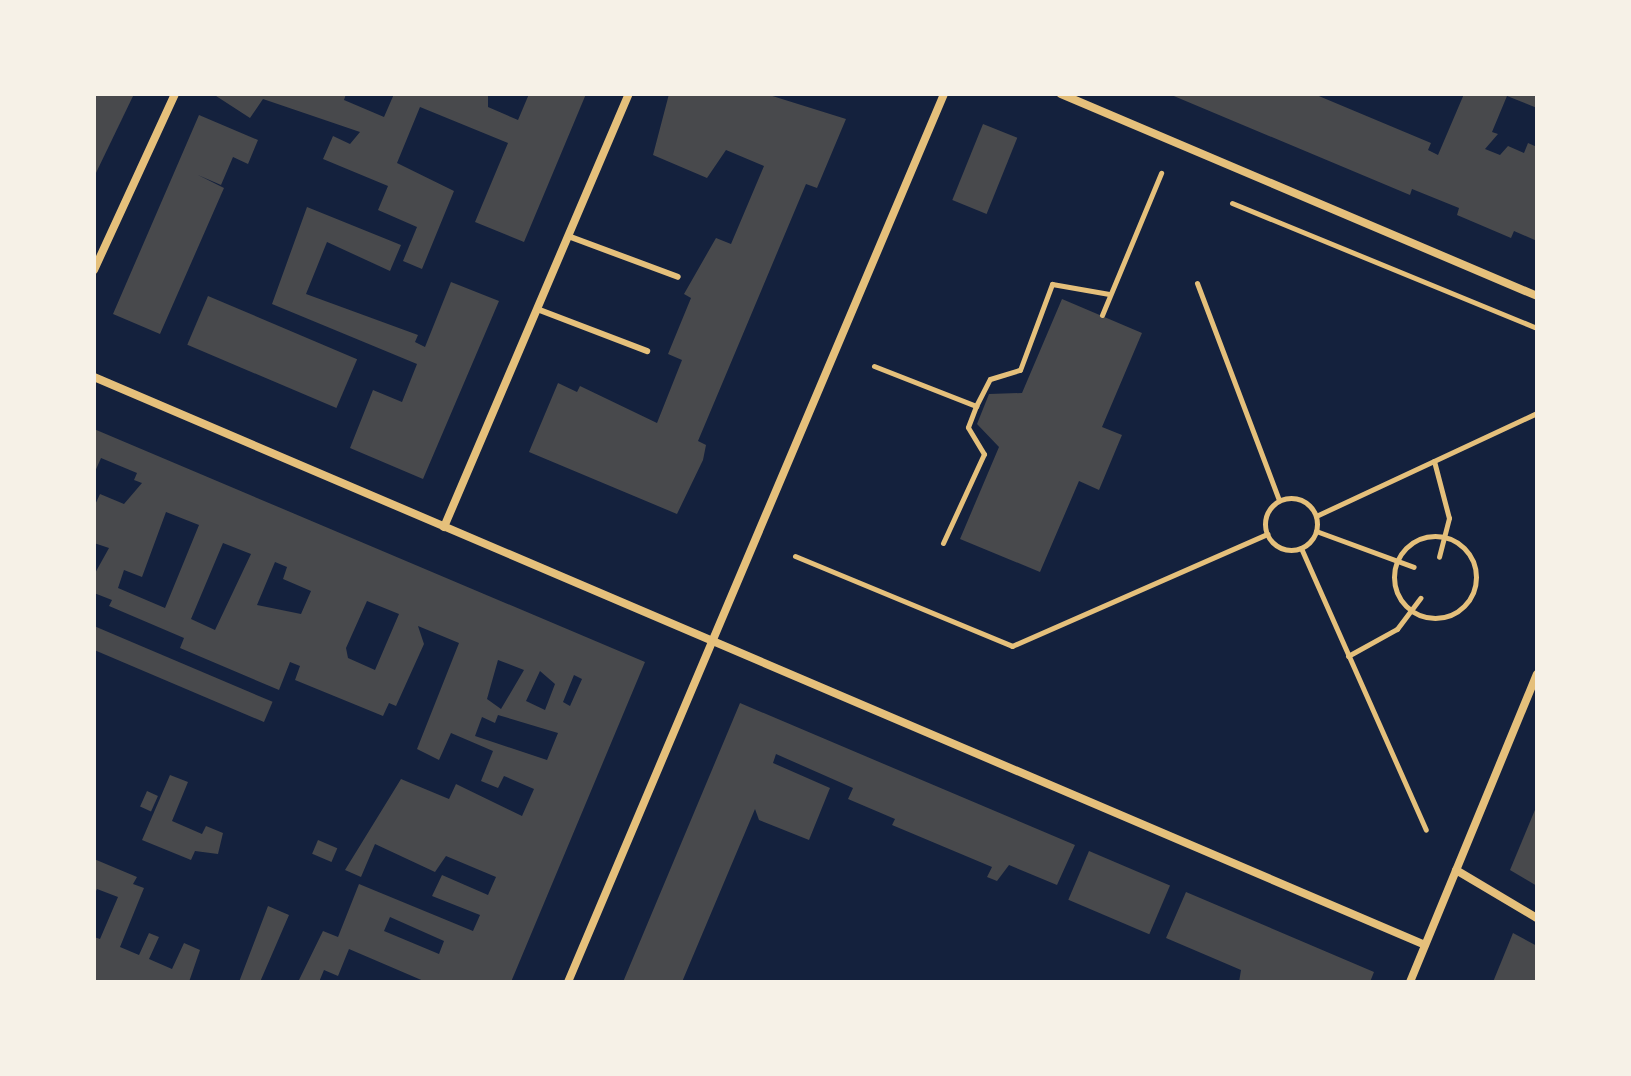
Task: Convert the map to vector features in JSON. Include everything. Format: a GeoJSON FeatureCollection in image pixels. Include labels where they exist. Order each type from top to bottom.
{"type":"FeatureCollection","features":[{"type":"Feature","properties":{"kind":"street"},"geometry":{"type":"LineString","coordinates":[[94,270],[175,94]]}},
{"type":"Feature","properties":{"kind":"street"},"geometry":{"type":"LineString","coordinates":[[444,527],[629,94]]}},
{"type":"Feature","properties":{"kind":"street"},"geometry":{"type":"LineString","coordinates":[[568,982],[944,94]]}},
{"type":"Feature","properties":{"kind":"street"},"geometry":{"type":"LineString","coordinates":[[1061,94],[1537,296]]}},
{"type":"Feature","properties":{"kind":"street"},"geometry":{"type":"LineString","coordinates":[[94,377],[1425,945]]}},
{"type":"Feature","properties":{"kind":"street"},"geometry":{"type":"LineString","coordinates":[[1410,982],[1537,674]]}},
{"type":"Feature","properties":{"kind":"street"},"geometry":{"type":"LineString","coordinates":[[1456,870],[1537,918]]}},
{"type":"Feature","properties":{"kind":"lane"},"geometry":{"type":"LineString","coordinates":[[568,236],[678,277]]}},
{"type":"Feature","properties":{"kind":"lane"},"geometry":{"type":"LineString","coordinates":[[537,309],[647,351]]}},
{"type":"Feature","properties":{"kind":"path"},"geometry":{"type":"LineString","coordinates":[[1102,315],[1161,173]]}},
{"type":"Feature","properties":{"kind":"path"},"geometry":{"type":"LineString","coordinates":[[1232,203],[1537,328]]}},
{"type":"Feature","properties":{"kind":"path"},"geometry":{"type":"LineString","coordinates":[[1197,283],[1279,500]]}},
{"type":"Feature","properties":{"kind":"path"},"geometry":{"type":"LineString","coordinates":[[943,543],[984,454],[968,427],[976,406],[990,379],[1020,370],[1052,284],[1109,294]]}},
{"type":"Feature","properties":{"kind":"path"},"geometry":{"type":"LineString","coordinates":[[874,366],[976,406]]}},
{"type":"Feature","properties":{"kind":"path"},"geometry":{"type":"LineString","coordinates":[[1316,516],[1537,413]]}},
{"type":"Feature","properties":{"kind":"path"},"geometry":{"type":"LineString","coordinates":[[1434,461],[1449,518],[1439,557]]}},
{"type":"Feature","properties":{"kind":"path"},"geometry":{"type":"LineString","coordinates":[[1279,500],[1301,500],[1316,516],[1316,531],[1301,548],[1277,546],[1267,534],[1268,511],[1279,500]]}},
{"type":"Feature","properties":{"kind":"path"},"geometry":{"type":"LineString","coordinates":[[1316,531],[1398,558],[1414,567]]}},
{"type":"Feature","properties":{"kind":"path"},"geometry":{"type":"LineString","coordinates":[[795,556],[1012,646],[1267,534]]}},
{"type":"Feature","properties":{"kind":"path"},"geometry":{"type":"LineString","coordinates":[[1444,537],[1472,559],[1471,596],[1450,615],[1409,609],[1394,586],[1398,558],[1416,540],[1444,537]]}},
{"type":"Feature","properties":{"kind":"path"},"geometry":{"type":"LineString","coordinates":[[1301,548],[1426,830]]}},
{"type":"Feature","properties":{"kind":"path"},"geometry":{"type":"LineString","coordinates":[[1348,656],[1397,629],[1420,598]]}},
{"type":"Feature","properties":{"kind":"building"},"geometry":{"type":"Polygon","coordinates":[[[94,94],[134,94],[94,177],[94,94]]]}},
{"type":"Feature","properties":{"kind":"building"},"geometry":{"type":"Polygon","coordinates":[[[213,94],[346,94],[344,100],[384,117],[394,94],[488,94],[488,107],[518,120],[529,94],[586,94],[524,242],[475,222],[508,143],[420,107],[397,163],[454,191],[422,269],[403,261],[417,227],[378,210],[388,186],[323,159],[333,136],[350,144],[360,132],[263,99],[250,118],[213,94]]]}},
{"type":"Feature","properties":{"kind":"building"},"geometry":{"type":"Polygon","coordinates":[[[669,94],[766,94],[846,119],[817,188],[806,184],[698,441],[706,445],[703,460],[677,514],[529,452],[558,383],[577,392],[580,386],[657,423],[682,360],[668,354],[691,298],[684,294],[716,238],[731,244],[764,166],[726,150],[707,178],[653,155],[669,94]]]}},
{"type":"Feature","properties":{"kind":"building"},"geometry":{"type":"Polygon","coordinates":[[[1169,94],[1314,94],[1431,143],[1428,150],[1438,155],[1464,94],[1537,94],[1537,108],[1507,96],[1492,132],[1498,134],[1485,149],[1500,155],[1508,146],[1524,153],[1528,143],[1537,147],[1537,241],[1514,231],[1511,238],[1457,215],[1459,208],[1412,189],[1410,195],[1169,94]]]}},
{"type":"Feature","properties":{"kind":"building"},"geometry":{"type":"Polygon","coordinates":[[[199,115],[258,140],[248,164],[233,157],[221,185],[198,175],[224,188],[160,334],[113,314],[199,115]]]}},
{"type":"Feature","properties":{"kind":"building"},"geometry":{"type":"Polygon","coordinates":[[[983,124],[1017,138],[987,214],[952,200],[983,124]]]}},
{"type":"Feature","properties":{"kind":"building"},"geometry":{"type":"Polygon","coordinates":[[[307,207],[401,245],[390,271],[327,242],[306,294],[418,335],[415,342],[425,347],[451,282],[499,301],[423,479],[350,448],[373,390],[402,402],[417,364],[272,304],[307,207]]]}},
{"type":"Feature","properties":{"kind":"building"},"geometry":{"type":"Polygon","coordinates":[[[208,296],[357,359],[336,408],[187,345],[208,296]]]}},
{"type":"Feature","properties":{"kind":"building"},"geometry":{"type":"Polygon","coordinates":[[[1062,299],[1142,333],[1102,427],[1122,435],[1099,490],[1079,481],[1040,572],[960,539],[999,447],[977,424],[989,394],[1022,393],[1062,299]]]}},
{"type":"Feature","properties":{"kind":"building"},"geometry":{"type":"Polygon","coordinates":[[[94,429],[645,662],[511,982],[426,982],[349,949],[338,976],[324,970],[319,982],[298,982],[323,931],[338,937],[359,884],[473,931],[480,915],[432,896],[442,875],[488,895],[496,877],[446,856],[435,872],[375,844],[361,877],[345,870],[401,779],[449,799],[456,784],[522,816],[534,789],[504,776],[498,788],[481,781],[493,751],[451,733],[439,760],[417,749],[459,643],[418,626],[424,644],[396,706],[389,703],[383,716],[295,680],[300,666],[290,662],[279,690],[180,648],[184,638],[109,606],[112,600],[94,593],[94,575],[109,548],[94,543],[94,507],[100,494],[124,504],[142,483],[134,480],[137,473],[101,458],[94,474],[94,429]],[[166,512],[142,577],[124,570],[118,588],[165,608],[199,525],[166,512]],[[223,543],[191,619],[215,630],[251,554],[223,543]],[[275,562],[257,605],[301,614],[311,591],[283,579],[287,567],[275,562]],[[367,601],[346,648],[348,658],[375,670],[399,614],[367,601]],[[498,660],[487,699],[501,709],[524,670],[498,660]],[[540,671],[526,701],[545,710],[555,684],[540,671]],[[574,675],[563,702],[570,706],[582,679],[574,675]],[[498,715],[495,723],[482,717],[475,736],[547,760],[558,733],[498,715]],[[390,917],[384,931],[439,954],[444,941],[390,917]]]}},
{"type":"Feature","properties":{"kind":"building"},"geometry":{"type":"Polygon","coordinates":[[[94,626],[273,702],[264,722],[94,650],[94,626]]]}},
{"type":"Feature","properties":{"kind":"building"},"geometry":{"type":"Polygon","coordinates":[[[740,703],[1075,845],[1057,885],[1009,865],[997,881],[987,877],[992,867],[892,825],[895,819],[848,799],[853,788],[776,754],[773,763],[830,788],[809,840],[759,820],[755,809],[682,982],[623,982],[740,703]]]}},
{"type":"Feature","properties":{"kind":"building"},"geometry":{"type":"Polygon","coordinates":[[[170,775],[188,782],[172,821],[202,834],[206,826],[223,833],[218,854],[195,851],[191,860],[142,840],[170,775]]]}},
{"type":"Feature","properties":{"kind":"building"},"geometry":{"type":"Polygon","coordinates":[[[147,791],[158,796],[151,811],[140,807],[147,791]]]}},
{"type":"Feature","properties":{"kind":"building"},"geometry":{"type":"Polygon","coordinates":[[[1537,805],[1537,886],[1510,870],[1537,805]]]}},
{"type":"Feature","properties":{"kind":"building"},"geometry":{"type":"Polygon","coordinates":[[[318,840],[337,848],[331,862],[312,854],[318,840]]]}},
{"type":"Feature","properties":{"kind":"building"},"geometry":{"type":"Polygon","coordinates":[[[1089,851],[1170,885],[1149,934],[1068,900],[1089,851]]]}},
{"type":"Feature","properties":{"kind":"building"},"geometry":{"type":"Polygon","coordinates":[[[94,859],[137,877],[133,884],[144,888],[120,947],[139,955],[149,933],[159,937],[149,959],[172,969],[184,943],[200,950],[189,982],[94,982],[94,937],[100,939],[118,897],[97,889],[94,895],[94,859]]]}},
{"type":"Feature","properties":{"kind":"building"},"geometry":{"type":"Polygon","coordinates":[[[1186,892],[1374,972],[1370,982],[1239,982],[1241,970],[1166,938],[1186,892]]]}},
{"type":"Feature","properties":{"kind":"building"},"geometry":{"type":"Polygon","coordinates":[[[268,906],[289,915],[260,982],[239,982],[268,906]]]}},
{"type":"Feature","properties":{"kind":"building"},"geometry":{"type":"Polygon","coordinates":[[[1513,933],[1537,946],[1537,982],[1493,982],[1513,933]]]}}]}
